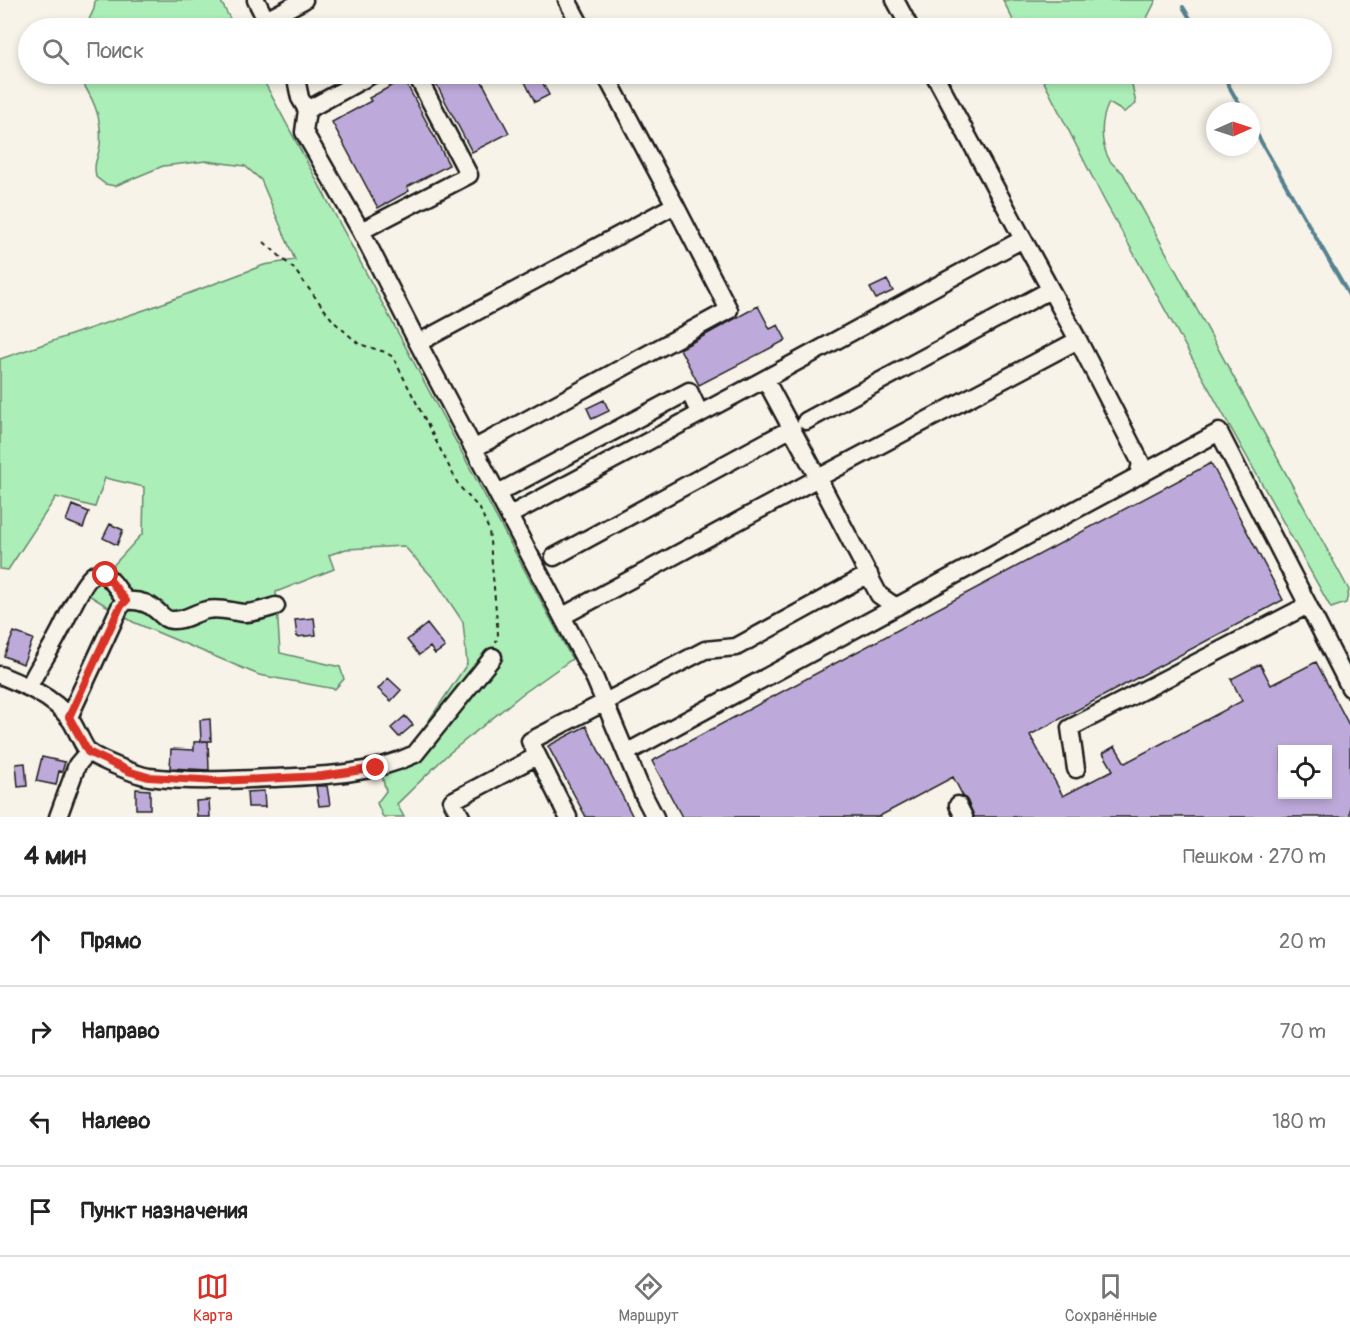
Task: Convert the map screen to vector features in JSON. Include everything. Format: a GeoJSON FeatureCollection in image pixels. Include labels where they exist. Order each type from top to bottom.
{"type":"FeatureCollection","features":[{"type":"Feature","properties":{"kind":"street"},"geometry":{"type":"LineString","coordinates":[[256,0],[265,18]]}},
{"type":"Feature","properties":{"kind":"street"},"geometry":{"type":"LineString","coordinates":[[277,18],[304,0]]}},
{"type":"Feature","properties":{"kind":"street"},"geometry":{"type":"LineString","coordinates":[[567,0],[577,18]]}},
{"type":"Feature","properties":{"kind":"street"},"geometry":{"type":"LineString","coordinates":[[895,0],[905,18]]}},
{"type":"Feature","properties":{"kind":"street"},"geometry":{"type":"LineString","coordinates":[[297,84],[300,98],[307,111],[304,132],[361,231],[563,616],[595,679],[655,817]]}},
{"type":"Feature","properties":{"kind":"street"},"geometry":{"type":"LineString","coordinates":[[307,111],[355,84]]}},
{"type":"Feature","properties":{"kind":"street"},"geometry":{"type":"LineString","coordinates":[[361,231],[469,175],[421,84]]}},
{"type":"Feature","properties":{"kind":"street"},"geometry":{"type":"LineString","coordinates":[[475,448],[729,310],[610,84]]}},
{"type":"Feature","properties":{"kind":"street"},"geometry":{"type":"LineString","coordinates":[[939,84],[1078,340],[1141,463],[1138,476]]}},
{"type":"Feature","properties":{"kind":"street"},"geometry":{"type":"LineString","coordinates":[[418,343],[675,205]]}},
{"type":"Feature","properties":{"kind":"street"},"geometry":{"type":"LineString","coordinates":[[510,514],[1023,239]]}},
{"type":"Feature","properties":{"kind":"street"},"geometry":{"type":"LineString","coordinates":[[554,557],[1050,290]]}},
{"type":"Feature","properties":{"kind":"street"},"geometry":{"type":"LineString","coordinates":[[563,616],[1078,340]]}},
{"type":"Feature","properties":{"kind":"street"},"geometry":{"type":"LineString","coordinates":[[765,379],[799,425],[818,478],[879,595],[896,607]]}},
{"type":"Feature","properties":{"kind":"street"},"geometry":{"type":"LineString","coordinates":[[498,493],[689,391],[700,414]]}},
{"type":"Feature","properties":{"kind":"street"},"geometry":{"type":"LineString","coordinates":[[626,753],[1219,432],[1350,688]]}},
{"type":"Feature","properties":{"kind":"street"},"geometry":{"type":"LineString","coordinates":[[29,687],[37,668],[58,637],[75,599],[94,574],[106,575],[126,601]]}},
{"type":"Feature","properties":{"kind":"street"},"geometry":{"type":"LineString","coordinates":[[568,817],[530,741],[705,650],[736,647],[868,574]]}},
{"type":"Feature","properties":{"kind":"street"},"geometry":{"type":"LineString","coordinates":[[69,717],[120,607],[126,601],[136,600],[172,621],[207,610],[226,609],[243,613],[276,606]]}},
{"type":"Feature","properties":{"kind":"street"},"geometry":{"type":"LineString","coordinates":[[1076,768],[1070,728],[1308,605]]}},
{"type":"Feature","properties":{"kind":"street"},"geometry":{"type":"LineString","coordinates":[[0,675],[29,687],[52,702],[69,717],[88,752],[131,772],[160,777],[219,781],[322,776],[376,768],[401,761],[415,754],[493,657]]}},
{"type":"Feature","properties":{"kind":"street"},"geometry":{"type":"LineString","coordinates":[[58,817],[77,765],[88,752]]}},
{"type":"Feature","properties":{"kind":"street"},"geometry":{"type":"LineString","coordinates":[[460,817],[452,801],[537,756]]}},
{"type":"Feature","properties":{"kind":"path"},"geometry":{"type":"LineString","coordinates":[[264,242],[294,269],[334,322],[359,344],[385,352],[393,357],[459,486],[480,509],[489,530],[498,634],[493,657]]}},
{"type":"Feature","properties":{"kind":"green space"},"geometry":{"type":"Polygon","coordinates":[[[95,0],[220,0],[230,18],[90,18],[95,0]]]}},
{"type":"Feature","properties":{"kind":"green space"},"geometry":{"type":"Polygon","coordinates":[[[1003,0],[1156,0],[1147,18],[1012,18],[1003,0]]]}},
{"type":"Feature","properties":{"kind":"green space"},"geometry":{"type":"Polygon","coordinates":[[[83,84],[265,84],[572,659],[521,695],[447,755],[397,804],[404,817],[383,817],[377,803],[386,791],[378,762],[411,747],[467,664],[463,622],[435,580],[404,546],[346,549],[329,555],[334,569],[276,592],[280,653],[340,667],[344,679],[335,689],[259,675],[133,622],[87,594],[143,533],[144,487],[105,478],[95,507],[56,497],[8,570],[0,569],[0,359],[150,308],[264,265],[295,260],[261,180],[245,166],[206,161],[163,166],[115,186],[105,184],[96,177],[95,164],[100,145],[100,125],[83,84]]]}},
{"type":"Feature","properties":{"kind":"green space"},"geometry":{"type":"Polygon","coordinates":[[[1045,84],[1132,84],[1136,104],[1124,112],[1109,103],[1106,110],[1103,139],[1106,153],[1112,163],[1123,173],[1349,590],[1346,603],[1331,608],[1104,200],[1045,84]]]}},
{"type":"Feature","properties":{"kind":"building"},"geometry":{"type":"Polygon","coordinates":[[[395,84],[407,84],[449,165],[407,187],[409,191],[378,208],[332,122],[371,101],[369,98],[395,84]]]}},
{"type":"Feature","properties":{"kind":"building"},"geometry":{"type":"Polygon","coordinates":[[[436,84],[483,84],[509,133],[472,152],[436,84]]]}},
{"type":"Feature","properties":{"kind":"building"},"geometry":{"type":"Polygon","coordinates":[[[526,84],[543,84],[549,95],[535,102],[526,84]]]}},
{"type":"Feature","properties":{"kind":"building"},"geometry":{"type":"Polygon","coordinates":[[[887,280],[893,291],[876,299],[870,288],[887,280]]]}},
{"type":"Feature","properties":{"kind":"building"},"geometry":{"type":"Polygon","coordinates":[[[758,306],[770,329],[778,325],[786,340],[699,385],[680,349],[758,306]]]}},
{"type":"Feature","properties":{"kind":"building"},"geometry":{"type":"Polygon","coordinates":[[[604,400],[609,411],[592,419],[587,408],[604,400]]]}},
{"type":"Feature","properties":{"kind":"building"},"geometry":{"type":"Polygon","coordinates":[[[1211,463],[1283,600],[1030,735],[1063,796],[1113,770],[1103,753],[1115,746],[1125,763],[1242,701],[1231,679],[1260,664],[1271,685],[1316,662],[1350,727],[1350,817],[974,817],[953,777],[878,817],[682,817],[652,761],[1211,463]]]}},
{"type":"Feature","properties":{"kind":"building"},"geometry":{"type":"Polygon","coordinates":[[[72,505],[89,512],[83,528],[66,521],[72,505]]]}},
{"type":"Feature","properties":{"kind":"building"},"geometry":{"type":"Polygon","coordinates":[[[110,524],[123,530],[117,545],[103,538],[110,524]]]}},
{"type":"Feature","properties":{"kind":"building"},"geometry":{"type":"Polygon","coordinates":[[[314,618],[316,635],[297,637],[295,620],[314,618]]]}},
{"type":"Feature","properties":{"kind":"building"},"geometry":{"type":"Polygon","coordinates":[[[427,624],[445,647],[435,654],[430,647],[419,655],[407,640],[427,624]]]}},
{"type":"Feature","properties":{"kind":"building"},"geometry":{"type":"Polygon","coordinates":[[[14,632],[33,639],[23,664],[4,656],[14,632]]]}},
{"type":"Feature","properties":{"kind":"building"},"geometry":{"type":"Polygon","coordinates":[[[388,678],[401,690],[391,701],[378,689],[388,678]]]}},
{"type":"Feature","properties":{"kind":"building"},"geometry":{"type":"Polygon","coordinates":[[[405,716],[413,725],[399,737],[391,728],[405,716]]]}},
{"type":"Feature","properties":{"kind":"building"},"geometry":{"type":"Polygon","coordinates":[[[210,719],[211,741],[201,741],[200,720],[210,719]]]}},
{"type":"Feature","properties":{"kind":"building"},"geometry":{"type":"Polygon","coordinates":[[[586,726],[633,817],[586,817],[548,746],[586,726]]]}},
{"type":"Feature","properties":{"kind":"building"},"geometry":{"type":"Polygon","coordinates":[[[208,741],[209,770],[170,768],[171,749],[194,750],[194,742],[208,741]]]}},
{"type":"Feature","properties":{"kind":"building"},"geometry":{"type":"Polygon","coordinates":[[[42,757],[65,762],[62,772],[59,771],[56,785],[36,781],[42,757]]]}},
{"type":"Feature","properties":{"kind":"building"},"geometry":{"type":"Polygon","coordinates":[[[25,763],[27,786],[18,787],[16,764],[25,763]]]}},
{"type":"Feature","properties":{"kind":"building"},"geometry":{"type":"Polygon","coordinates":[[[316,786],[327,786],[330,805],[319,806],[316,786]]]}},
{"type":"Feature","properties":{"kind":"building"},"geometry":{"type":"Polygon","coordinates":[[[136,789],[150,790],[150,809],[136,809],[136,789]]]}},
{"type":"Feature","properties":{"kind":"building"},"geometry":{"type":"Polygon","coordinates":[[[264,791],[265,807],[248,807],[247,792],[264,791]]]}},
{"type":"Feature","properties":{"kind":"building"},"geometry":{"type":"Polygon","coordinates":[[[209,800],[210,817],[197,817],[196,801],[209,800]]]}},
{"type":"Feature","properties":{"kind":"waterway"},"geometry":{"type":"LineString","coordinates":[[1183,7],[1190,18]]}},
{"type":"Feature","properties":{"kind":"waterway"},"geometry":{"type":"LineString","coordinates":[[1228,84],[1238,102]]}},
{"type":"Feature","properties":{"kind":"waterway"},"geometry":{"type":"LineString","coordinates":[[1260,140],[1350,297]]}},
{"type":"Feature","properties":{"kind":"route"},"geometry":{"type":"LineString","coordinates":[[106,575],[126,601],[120,607],[69,717],[88,752],[131,772],[148,777],[219,781],[322,776],[376,768]]}}]}
